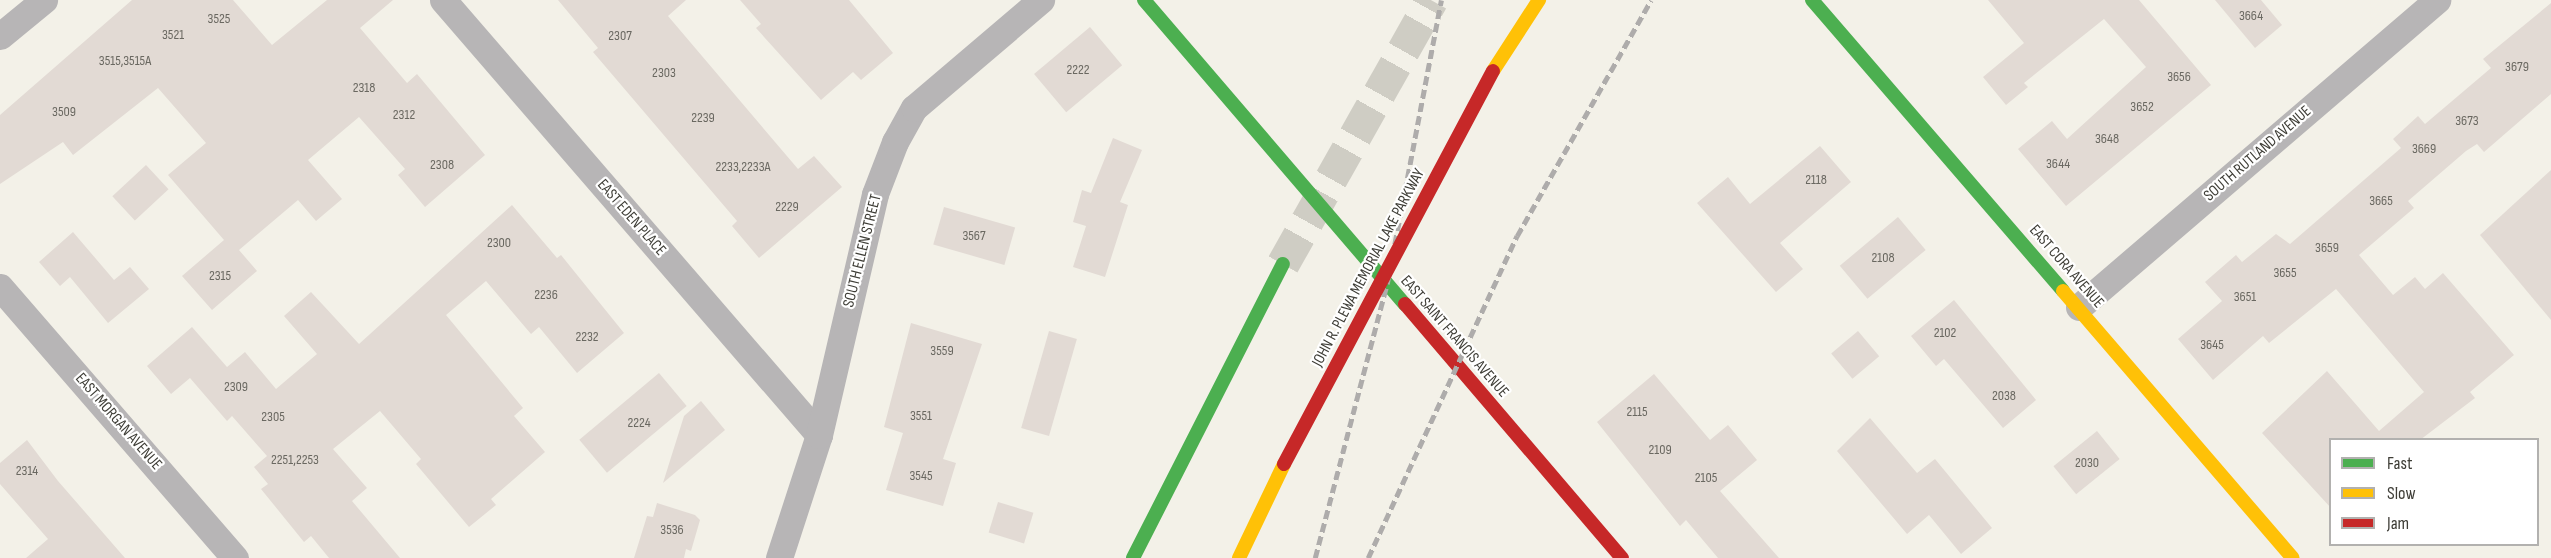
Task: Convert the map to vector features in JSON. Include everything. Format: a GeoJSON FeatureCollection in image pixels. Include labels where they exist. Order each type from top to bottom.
{"type":"FeatureCollection","features":[{"type":"Feature","properties":{"kind":"street"},"geometry":{"type":"LineString","coordinates":[[0,36],[44,0]]}},
{"type":"Feature","properties":{"kind":"street","name":"EAST EDEN PLACE"},"geometry":{"type":"LineString","coordinates":[[443,0],[819,435]]}},
{"type":"Feature","properties":{"kind":"street","name":"SOUTH ELLEN STREET"},"geometry":{"type":"LineString","coordinates":[[779,558],[819,435],[875,194],[895,142],[914,108],[1041,0]]}},
{"type":"Feature","properties":{"kind":"street","name":"EAST SAINT FRANCIS AVENUE"},"geometry":{"type":"LineString","coordinates":[[1144,0],[1622,558]]}},
{"type":"Feature","properties":{"kind":"street","name":"JOHN R. PLEWA MEMORIAL LAKE PARKWAY"},"geometry":{"type":"LineString","coordinates":[[1239,558],[1284,464],[1493,71],[1539,0]]}},
{"type":"Feature","properties":{"kind":"street","name":"EAST CORA AVENUE"},"geometry":{"type":"LineString","coordinates":[[1812,0],[2293,558]]}},
{"type":"Feature","properties":{"kind":"street","name":"SOUTH RUTLAND AVENUE"},"geometry":{"type":"LineString","coordinates":[[2079,307],[2437,0]]}},
{"type":"Feature","properties":{"kind":"street"},"geometry":{"type":"LineString","coordinates":[[1133,558],[1283,264]]}},
{"type":"Feature","properties":{"kind":"street","name":"EAST MORGAN AVENUE"},"geometry":{"type":"LineString","coordinates":[[0,287],[235,558]]}},
{"type":"Feature","properties":{"kind":"building"},"geometry":{"type":"Polygon","coordinates":[[[132,0],[233,0],[272,45],[327,0],[393,0],[360,28],[407,83],[417,74],[485,155],[425,207],[398,175],[405,169],[359,117],[308,160],[342,199],[316,221],[298,200],[239,250],[257,271],[212,310],[182,276],[224,240],[168,175],[206,143],[158,88],[73,155],[63,142],[0,184],[0,115],[132,0]]]}},
{"type":"Feature","properties":{"kind":"building"},"geometry":{"type":"Polygon","coordinates":[[[558,0],[686,0],[668,16],[798,169],[814,156],[842,187],[759,258],[732,226],[737,221],[593,52],[598,48],[558,0]]]}},
{"type":"Feature","properties":{"kind":"building"},"geometry":{"type":"Polygon","coordinates":[[[740,0],[849,0],[893,53],[861,80],[853,72],[821,100],[756,28],[761,24],[740,0]]]}},
{"type":"Feature","properties":{"kind":"building"},"geometry":{"type":"Polygon","coordinates":[[[1988,0],[2139,0],[2211,85],[2066,206],[2018,149],[2052,121],[2067,139],[2146,67],[2104,19],[2024,83],[2028,87],[2006,105],[1983,77],[2024,43],[1988,0]]]}},
{"type":"Feature","properties":{"kind":"building"},"geometry":{"type":"Polygon","coordinates":[[[2215,0],[2261,0],[2282,25],[2255,48],[2215,0]]]}},
{"type":"Feature","properties":{"kind":"building"},"geometry":{"type":"Polygon","coordinates":[[[2551,3],[2551,94],[2484,152],[2477,144],[2466,151],[2408,201],[2414,208],[2359,255],[2393,295],[2415,277],[2425,289],[2443,273],[2514,355],[2470,392],[2475,398],[2423,438],[2329,438],[2329,506],[2262,433],[2327,371],[2379,431],[2424,392],[2336,289],[2269,343],[2263,336],[2213,380],[2178,339],[2222,301],[2205,282],[2236,255],[2242,262],[2276,234],[2290,244],[2401,148],[2393,139],[2418,116],[2425,124],[2491,68],[2483,59],[2551,3]]]}},
{"type":"Feature","properties":{"kind":"building"},"geometry":{"type":"Polygon","coordinates":[[[1090,27],[1122,65],[1066,112],[1034,74],[1090,27]]]}},
{"type":"Feature","properties":{"kind":"building"},"geometry":{"type":"Polygon","coordinates":[[[1113,138],[1142,150],[1120,202],[1128,205],[1105,277],[1073,267],[1086,226],[1073,222],[1082,190],[1091,193],[1113,138]]]}},
{"type":"Feature","properties":{"kind":"building"},"geometry":{"type":"Polygon","coordinates":[[[1820,146],[1851,182],[1780,243],[1803,269],[1776,292],[1697,203],[1728,177],[1750,204],[1820,146]]]}},
{"type":"Feature","properties":{"kind":"building"},"geometry":{"type":"Polygon","coordinates":[[[146,165],[169,189],[135,221],[112,196],[146,165]]]}},
{"type":"Feature","properties":{"kind":"building"},"geometry":{"type":"Polygon","coordinates":[[[2551,170],[2551,320],[2480,235],[2551,170]]]}},
{"type":"Feature","properties":{"kind":"building"},"geometry":{"type":"Polygon","coordinates":[[[512,205],[557,258],[561,255],[624,333],[577,373],[539,327],[531,334],[486,281],[446,315],[523,408],[514,416],[545,452],[491,499],[496,505],[469,527],[416,464],[421,459],[380,411],[333,449],[367,488],[352,501],[400,558],[329,558],[311,536],[304,542],[261,489],[268,484],[254,467],[267,456],[232,416],[227,421],[190,378],[171,394],[147,366],[192,327],[227,367],[245,352],[276,389],[317,354],[284,316],[311,292],[359,344],[512,205]]]}},
{"type":"Feature","properties":{"kind":"building"},"geometry":{"type":"Polygon","coordinates":[[[944,207],[1015,227],[1004,265],[933,244],[944,207]]]}},
{"type":"Feature","properties":{"kind":"building"},"geometry":{"type":"Polygon","coordinates":[[[1898,217],[1926,250],[1867,299],[1840,266],[1898,217]]]}},
{"type":"Feature","properties":{"kind":"building"},"geometry":{"type":"Polygon","coordinates":[[[73,232],[114,280],[130,267],[149,289],[108,323],[70,277],[60,286],[39,262],[73,232]]]}},
{"type":"Feature","properties":{"kind":"building"},"geometry":{"type":"Polygon","coordinates":[[[1954,300],[2036,400],[2003,428],[1944,359],[1936,366],[1911,336],[1954,300]]]}},
{"type":"Feature","properties":{"kind":"building"},"geometry":{"type":"Polygon","coordinates":[[[911,323],[982,344],[943,459],[956,463],[943,506],[886,490],[903,433],[884,427],[911,323]]]}},
{"type":"Feature","properties":{"kind":"building"},"geometry":{"type":"Polygon","coordinates":[[[1049,331],[1077,339],[1049,436],[1021,428],[1049,331]]]}},
{"type":"Feature","properties":{"kind":"building"},"geometry":{"type":"Polygon","coordinates":[[[1858,331],[1879,356],[1852,379],[1831,353],[1858,331]]]}},
{"type":"Feature","properties":{"kind":"building"},"geometry":{"type":"Polygon","coordinates":[[[659,373],[687,406],[607,473],[579,440],[659,373]]]}},
{"type":"Feature","properties":{"kind":"building"},"geometry":{"type":"Polygon","coordinates":[[[1654,374],[1710,440],[1728,425],[1757,460],[1720,491],[1779,558],[1718,558],[1686,520],[1680,526],[1597,422],[1654,374]]]}},
{"type":"Feature","properties":{"kind":"building"},"geometry":{"type":"Polygon","coordinates":[[[701,401],[725,430],[663,483],[684,416],[701,401]]]}},
{"type":"Feature","properties":{"kind":"building"},"geometry":{"type":"Polygon","coordinates":[[[1870,418],[1917,473],[1935,459],[1992,528],[1961,554],[1929,515],[1907,534],[1837,451],[1870,418]]]}},
{"type":"Feature","properties":{"kind":"building"},"geometry":{"type":"Polygon","coordinates":[[[2097,431],[2120,459],[2076,494],[2053,466],[2097,431]]]}},
{"type":"Feature","properties":{"kind":"building"},"geometry":{"type":"Polygon","coordinates":[[[27,440],[58,481],[125,558],[26,558],[48,539],[0,484],[0,463],[27,440]]]}},
{"type":"Feature","properties":{"kind":"building"},"geometry":{"type":"Polygon","coordinates":[[[998,502],[1033,513],[1024,543],[989,533],[998,502]]]}},
{"type":"Feature","properties":{"kind":"building"},"geometry":{"type":"Polygon","coordinates":[[[657,503],[695,515],[700,520],[691,551],[686,549],[684,558],[634,558],[647,516],[653,517],[657,503]]]}},
{"type":"Feature","properties":{"kind":"tunnel"},"geometry":{"type":"LineString","coordinates":[[1283,264],[1432,0]]}},
{"type":"Feature","properties":{"kind":"railway"},"geometry":{"type":"LineString","coordinates":[[1315,558],[1387,284],[1441,0]]}},
{"type":"Feature","properties":{"kind":"railway"},"geometry":{"type":"LineString","coordinates":[[1368,558],[1517,236],[1651,0]]}},
{"type":"Feature","properties":{"kind":"traffic: fast"},"geometry":{"type":"LineString","coordinates":[[1144,0],[1405,304]]}},
{"type":"Feature","properties":{"kind":"traffic: fast"},"geometry":{"type":"LineString","coordinates":[[1812,0],[2063,291]]}},
{"type":"Feature","properties":{"kind":"traffic: fast"},"geometry":{"type":"LineString","coordinates":[[1133,558],[1283,264]]}},
{"type":"Feature","properties":{"kind":"traffic: slow"},"geometry":{"type":"LineString","coordinates":[[1493,71],[1539,0]]}},
{"type":"Feature","properties":{"kind":"traffic: slow"},"geometry":{"type":"LineString","coordinates":[[2063,291],[2293,558]]}},
{"type":"Feature","properties":{"kind":"traffic: slow"},"geometry":{"type":"LineString","coordinates":[[1239,558],[1284,464]]}},
{"type":"Feature","properties":{"kind":"traffic: jam"},"geometry":{"type":"LineString","coordinates":[[1284,464],[1493,71]]}},
{"type":"Feature","properties":{"kind":"traffic: jam"},"geometry":{"type":"LineString","coordinates":[[1405,304],[1622,558]]}}]}
